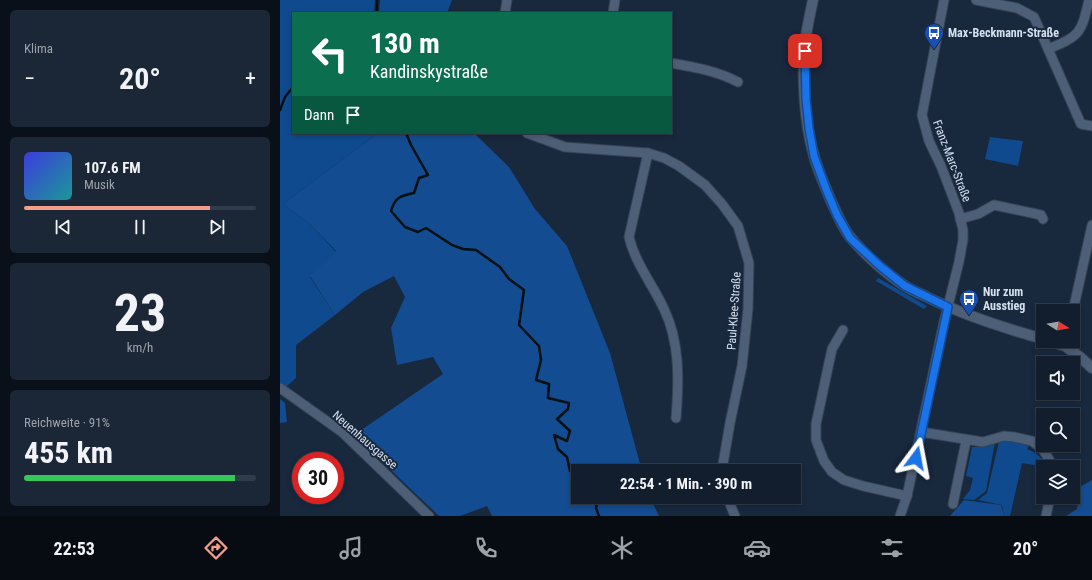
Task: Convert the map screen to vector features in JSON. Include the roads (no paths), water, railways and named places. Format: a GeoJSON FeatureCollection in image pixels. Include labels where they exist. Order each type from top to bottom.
{"type":"FeatureCollection","features":[{"type":"Feature","properties":{"kind":"street"},"geometry":{"type":"LineString","coordinates":[[505,12],[507,0]]}},
{"type":"Feature","properties":{"kind":"street"},"geometry":{"type":"LineString","coordinates":[[613,12],[615,0]]}},
{"type":"Feature","properties":{"kind":"street"},"geometry":{"type":"LineString","coordinates":[[813,0],[804,61],[809,128],[814,156],[837,215],[850,238],[868,256],[905,286],[948,307],[1000,326],[1036,337]]}},
{"type":"Feature","properties":{"kind":"street","name":"Franz-Marc-Straße"},"geometry":{"type":"LineString","coordinates":[[944,0],[922,114],[929,141],[941,166],[963,230],[963,240],[948,307]]}},
{"type":"Feature","properties":{"kind":"street"},"geometry":{"type":"LineString","coordinates":[[976,0],[1017,8],[1034,17],[1081,124],[1092,126]]}},
{"type":"Feature","properties":{"kind":"street"},"geometry":{"type":"LineString","coordinates":[[1048,49],[1067,42],[1074,38],[1080,31],[1089,0]]}},
{"type":"Feature","properties":{"kind":"street"},"geometry":{"type":"LineString","coordinates":[[672,63],[717,73],[738,82]]}},
{"type":"Feature","properties":{"kind":"street","name":"Paul-Klee-Straße"},"geometry":{"type":"LineString","coordinates":[[530,134],[565,147],[648,153],[664,158],[679,166],[705,185],[722,204],[738,226],[749,263],[748,309],[743,352],[724,464]]}},
{"type":"Feature","properties":{"kind":"street"},"geometry":{"type":"LineString","coordinates":[[648,153],[629,237],[632,249],[664,308],[675,340],[677,367],[676,418]]}},
{"type":"Feature","properties":{"kind":"street"},"geometry":{"type":"LineString","coordinates":[[960,219],[978,214],[994,205],[1041,215],[1043,219]]}},
{"type":"Feature","properties":{"kind":"street"},"geometry":{"type":"LineString","coordinates":[[1075,304],[1092,225]]}},
{"type":"Feature","properties":{"kind":"street"},"geometry":{"type":"LineString","coordinates":[[900,516],[907,496],[922,432],[948,307]]}},
{"type":"Feature","properties":{"kind":"street"},"geometry":{"type":"LineString","coordinates":[[843,330],[832,349],[816,424],[816,440],[824,461],[832,472],[844,480],[907,496]]}},
{"type":"Feature","properties":{"kind":"street"},"geometry":{"type":"LineString","coordinates":[[1070,348],[1092,368]]}},
{"type":"Feature","properties":{"kind":"street","name":"Neuenhausgasse"},"geometry":{"type":"LineString","coordinates":[[280,388],[342,432],[429,516]]}},
{"type":"Feature","properties":{"kind":"street"},"geometry":{"type":"LineString","coordinates":[[922,432],[966,441],[983,442],[1004,436],[1014,437],[1032,441],[1042,450],[1049,460]]}},
{"type":"Feature","properties":{"kind":"street"},"geometry":{"type":"LineString","coordinates":[[953,504],[966,441]]}},
{"type":"Feature","properties":{"kind":"street"},"geometry":{"type":"LineString","coordinates":[[730,504],[735,516]]}},
{"type":"Feature","properties":{"kind":"street"},"geometry":{"type":"LineString","coordinates":[[1046,516],[1049,504]]}},
{"type":"Feature","properties":{"kind":"waterway"},"geometry":{"type":"LineString","coordinates":[[377,0],[377,12]]}},
{"type":"Feature","properties":{"kind":"waterway"},"geometry":{"type":"LineString","coordinates":[[280,110],[285,97],[292,88]]}},
{"type":"Feature","properties":{"kind":"waterway"},"geometry":{"type":"LineString","coordinates":[[406,134],[428,175],[419,178],[414,193],[402,196],[396,200],[391,211],[405,227],[418,232],[426,228],[452,245],[463,249],[476,250],[500,267],[509,279],[524,290],[519,325],[539,346],[541,360],[536,380],[549,384],[548,398],[569,403],[568,409],[557,419],[570,431],[567,441],[554,435],[558,449],[567,457],[571,471]]}},
{"type":"Feature","properties":{"kind":"waterway"},"geometry":{"type":"LineString","coordinates":[[597,504],[596,508],[599,516]]}},
{"type":"Feature","properties":{"kind":"place","name":"Max-Beckmann-Straße"},"geometry":{"type":"Point","coordinates":[934,50]}},
{"type":"Feature","properties":{"kind":"place","name":"Nur zum Ausstieg"},"geometry":{"type":"Point","coordinates":[969,316]}}]}
